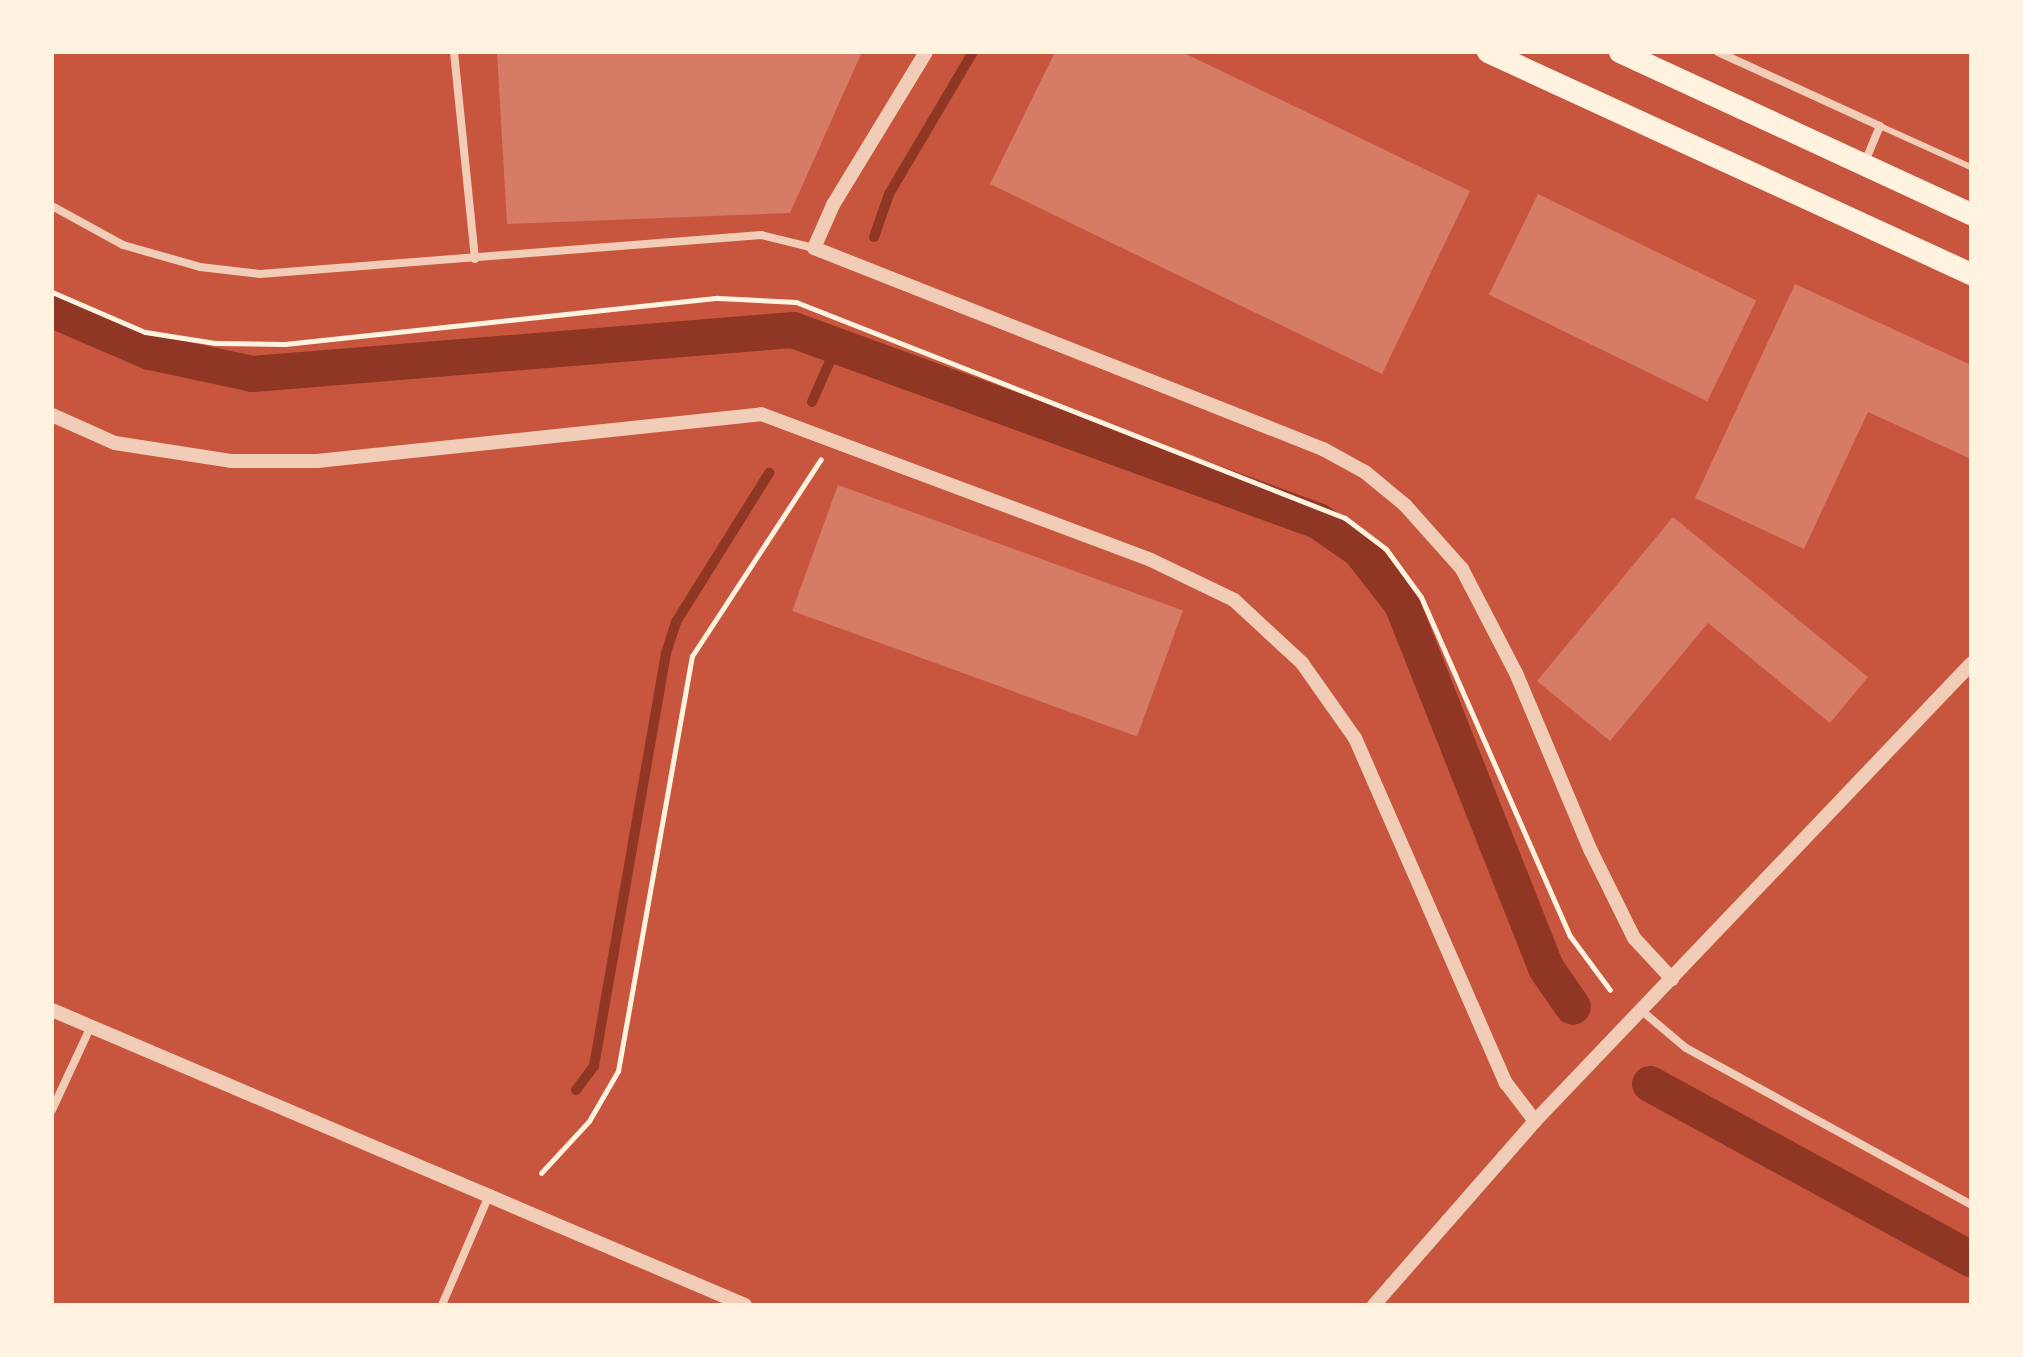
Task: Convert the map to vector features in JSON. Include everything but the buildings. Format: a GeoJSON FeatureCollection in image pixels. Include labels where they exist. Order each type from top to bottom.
{"type":"FeatureCollection","features":[{"type":"Feature","properties":{"kind":"highway"},"geometry":{"type":"LineString","coordinates":[[1488,52],[1971,274]]}},
{"type":"Feature","properties":{"kind":"highway"},"geometry":{"type":"LineString","coordinates":[[1620,52],[1971,214]]}},
{"type":"Feature","properties":{"kind":"street"},"geometry":{"type":"LineString","coordinates":[[454,52],[475,259]]}},
{"type":"Feature","properties":{"kind":"street"},"geometry":{"type":"LineString","coordinates":[[814,248],[833,205],[926,52]]}},
{"type":"Feature","properties":{"kind":"street"},"geometry":{"type":"LineString","coordinates":[[1718,52],[1880,126],[1864,165]]}},
{"type":"Feature","properties":{"kind":"street"},"geometry":{"type":"LineString","coordinates":[[52,206],[123,245],[200,267],[260,274],[761,235],[814,248],[1323,449],[1365,472],[1405,505],[1462,569],[1516,673],[1591,851],[1634,938],[1672,979]]}},
{"type":"Feature","properties":{"kind":"street"},"geometry":{"type":"LineString","coordinates":[[52,415],[115,443],[231,461],[317,461],[761,414],[1151,560],[1234,600],[1302,663],[1355,738],[1506,1083],[1535,1121]]}},
{"type":"Feature","properties":{"kind":"street"},"geometry":{"type":"LineString","coordinates":[[1374,1305],[1535,1121],[1971,664]]}},
{"type":"Feature","properties":{"kind":"street"},"geometry":{"type":"LineString","coordinates":[[52,1010],[490,1193],[745,1305]]}},
{"type":"Feature","properties":{"kind":"street"},"geometry":{"type":"LineString","coordinates":[[1642,1011],[1686,1048],[1971,1205]]}},
{"type":"Feature","properties":{"kind":"street"},"geometry":{"type":"LineString","coordinates":[[52,1110],[91,1026]]}},
{"type":"Feature","properties":{"kind":"street"},"geometry":{"type":"LineString","coordinates":[[442,1305],[490,1193]]}},
{"type":"Feature","properties":{"kind":"lane"},"geometry":{"type":"LineString","coordinates":[[1880,126],[1971,167]]}},
{"type":"Feature","properties":{"kind":"path"},"geometry":{"type":"LineString","coordinates":[[541,1173],[589,1121],[618,1071],[692,656],[832,441]]}},
{"type":"Feature","properties":{"kind":"waterway"},"geometry":{"type":"LineString","coordinates":[[874,237],[889,194],[973,52]]}},
{"type":"Feature","properties":{"kind":"waterway"},"geometry":{"type":"LineString","coordinates":[[52,310],[150,352],[253,374],[793,330],[1318,521],[1360,550],[1402,604],[1546,968],[1573,1007]]}},
{"type":"Feature","properties":{"kind":"waterway"},"geometry":{"type":"LineString","coordinates":[[812,402],[830,361]]}},
{"type":"Feature","properties":{"kind":"waterway"},"geometry":{"type":"LineString","coordinates":[[576,1090],[594,1066],[666,653],[676,622],[769,473]]}},
{"type":"Feature","properties":{"kind":"waterway"},"geometry":{"type":"LineString","coordinates":[[1650,1084],[1971,1259]]}}]}
